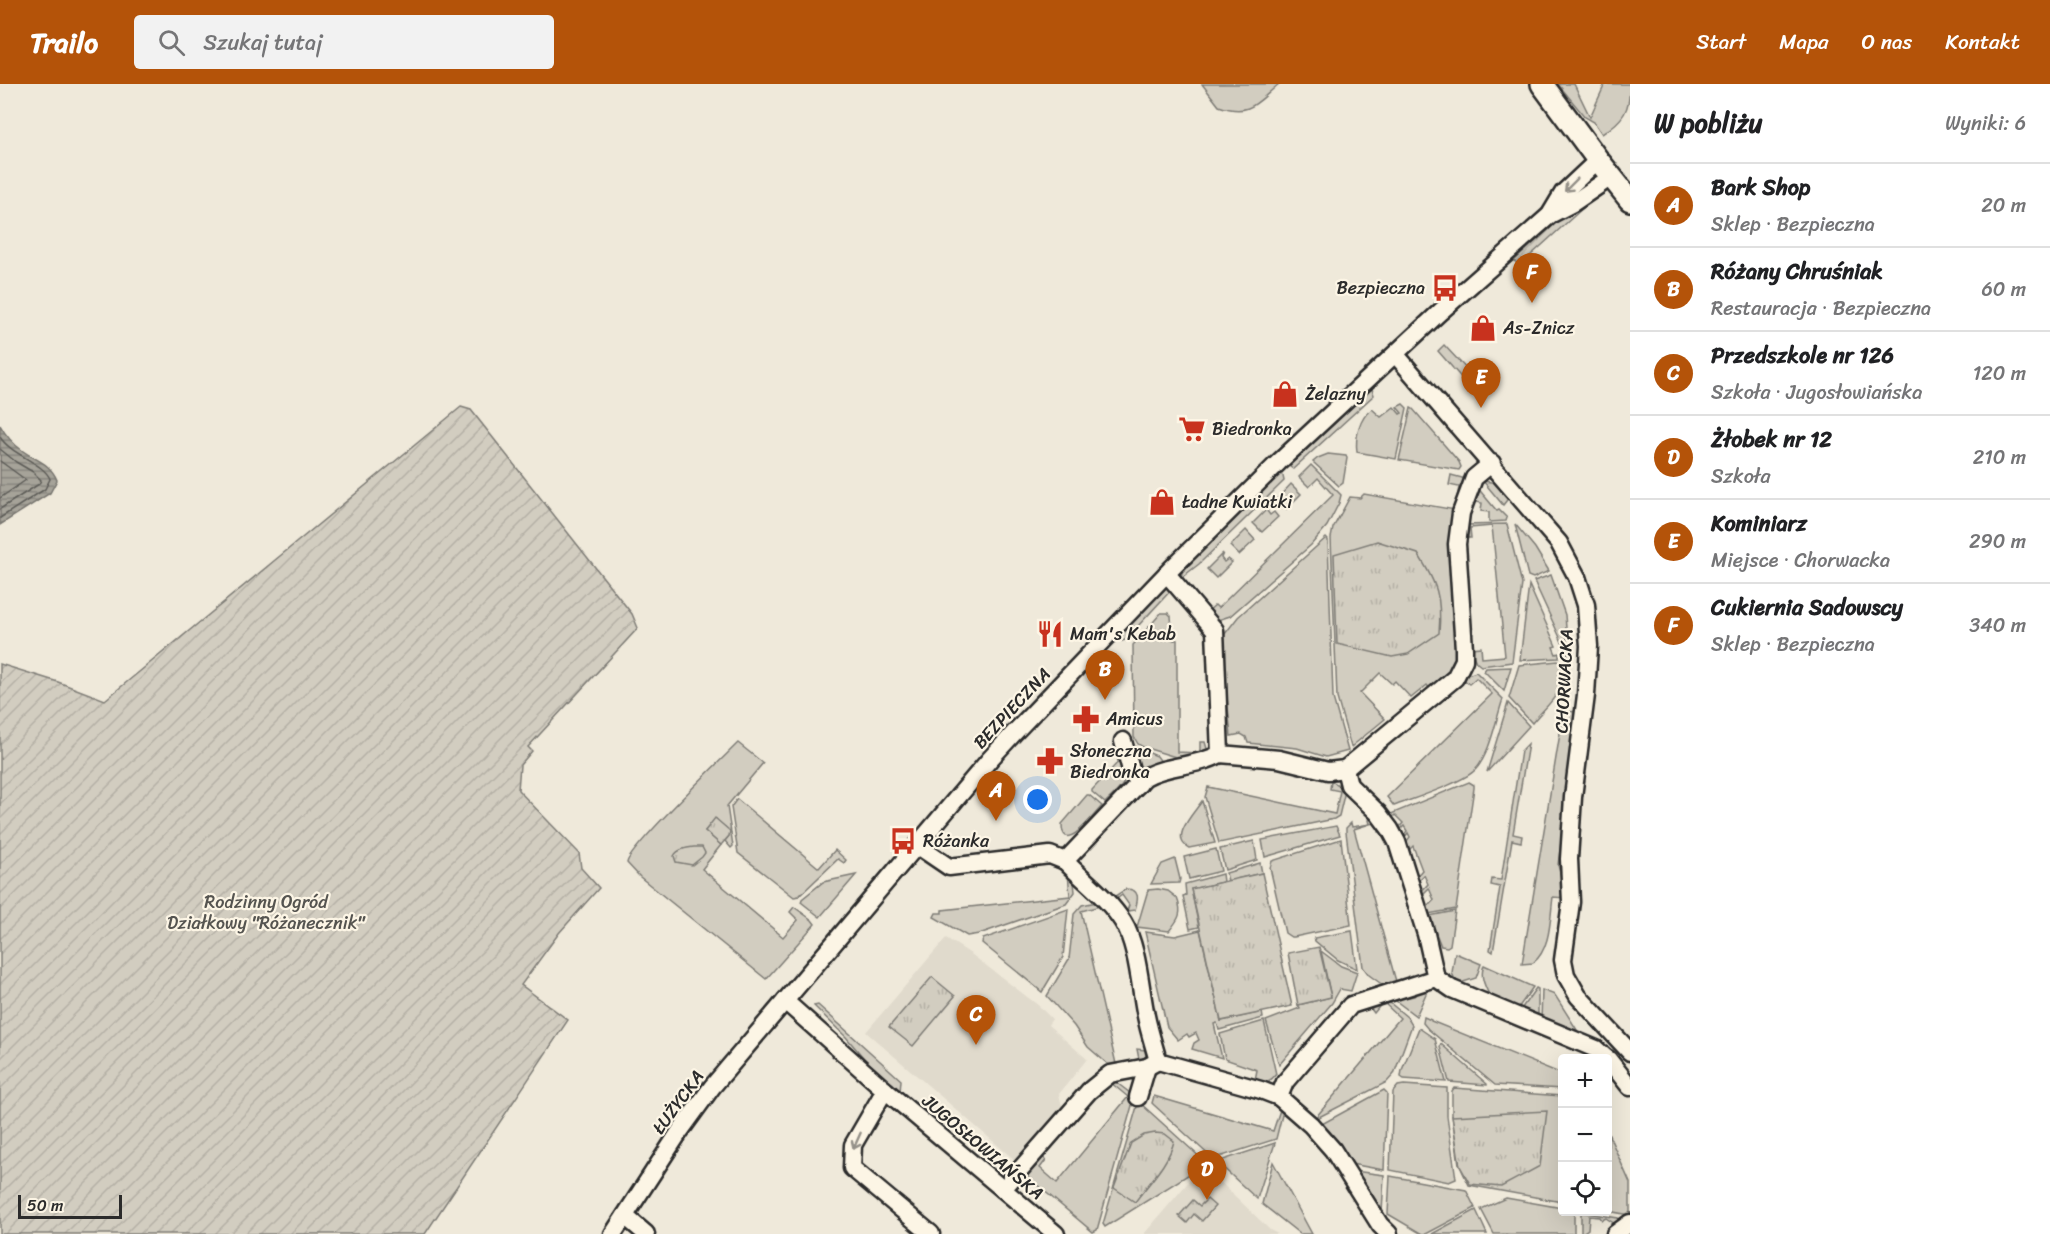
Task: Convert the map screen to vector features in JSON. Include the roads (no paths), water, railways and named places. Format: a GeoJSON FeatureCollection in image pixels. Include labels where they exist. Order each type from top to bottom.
{"type":"FeatureCollection","features":[{"type":"Feature","properties":{"kind":"main road"},"geometry":{"type":"LineString","coordinates":[[1542,84],[1604,169],[1630,200]]}},
{"type":"Feature","properties":{"kind":"street","name":"BEZPIECZNA"},"geometry":{"type":"LineString","coordinates":[[785,1001],[998,750],[1167,574],[1279,462],[1440,312],[1550,214],[1573,203],[1604,169]]}},
{"type":"Feature","properties":{"kind":"street","name":"CHORWACKA"},"geometry":{"type":"LineString","coordinates":[[1396,355],[1559,543],[1577,577],[1586,606],[1589,646],[1588,675],[1573,797],[1569,859],[1571,902],[1563,960],[1566,975],[1578,996],[1630,1052]]}},
{"type":"Feature","properties":{"kind":"street"},"geometry":{"type":"LineString","coordinates":[[1065,861],[1139,784],[1153,773],[1209,760],[1220,754],[1279,759],[1328,771],[1345,769],[1455,678],[1464,660],[1457,544],[1461,513],[1474,478],[1492,463]]}},
{"type":"Feature","properties":{"kind":"street"},"geometry":{"type":"LineString","coordinates":[[1167,574],[1215,630],[1220,754]]}},
{"type":"Feature","properties":{"kind":"street"},"geometry":{"type":"LineString","coordinates":[[1123,741],[1131,770],[1139,784]]}},
{"type":"Feature","properties":{"kind":"street"},"geometry":{"type":"LineString","coordinates":[[1345,769],[1349,785],[1378,813],[1397,842],[1426,934],[1436,978],[1452,989],[1596,1049],[1602,1054]]}},
{"type":"Feature","properties":{"kind":"street"},"geometry":{"type":"LineString","coordinates":[[918,846],[949,867],[1050,855],[1065,861],[1103,897],[1123,922],[1129,934],[1139,976],[1152,1064],[1138,1096]]}},
{"type":"Feature","properties":{"kind":"street"},"geometry":{"type":"LineString","coordinates":[[1279,1097],[1285,1082],[1351,1005],[1436,978]]}},
{"type":"Feature","properties":{"kind":"street","name":"JUGOSŁOWIAŃSKA"},"geometry":{"type":"LineString","coordinates":[[785,1001],[885,1090],[1056,1234]]}},
{"type":"Feature","properties":{"kind":"street","name":"ŁUŻYCKA"},"geometry":{"type":"LineString","coordinates":[[613,1234],[680,1131],[712,1088],[785,1001]]}},
{"type":"Feature","properties":{"kind":"street"},"geometry":{"type":"LineString","coordinates":[[1003,1189],[1089,1091],[1110,1074],[1152,1064],[1261,1089],[1279,1097],[1311,1125],[1333,1150],[1380,1225],[1389,1234]]}},
{"type":"Feature","properties":{"kind":"street"},"geometry":{"type":"LineString","coordinates":[[1612,1065],[1630,1087]]}},
{"type":"Feature","properties":{"kind":"street"},"geometry":{"type":"LineString","coordinates":[[885,1090],[853,1145],[852,1168],[931,1234]]}},
{"type":"Feature","properties":{"kind":"street"},"geometry":{"type":"LineString","coordinates":[[625,1216],[646,1234]]}},
{"type":"Feature","properties":{"kind":"street"},"geometry":{"type":"LineString","coordinates":[[1615,1234],[1630,1222]]}},
{"type":"Feature","properties":{"kind":"water"},"geometry":{"type":"Polygon","coordinates":[[[0,425],[13,443],[47,466],[57,480],[50,493],[0,525],[0,425]]]}},
{"type":"Feature","properties":{"kind":"place","name":"Bezpieczna"},"geometry":{"type":"Point","coordinates":[1445,288]}},
{"type":"Feature","properties":{"kind":"place","name":"Cukiernia Sadowscy"},"geometry":{"type":"Point","coordinates":[1532,303]}},
{"type":"Feature","properties":{"kind":"place","name":"As-Znicz"},"geometry":{"type":"Point","coordinates":[1483,328]}},
{"type":"Feature","properties":{"kind":"place","name":"Żelazny"},"geometry":{"type":"Point","coordinates":[1285,394]}},
{"type":"Feature","properties":{"kind":"place","name":"Kominiarz"},"geometry":{"type":"Point","coordinates":[1481,408]}},
{"type":"Feature","properties":{"kind":"place","name":"Biedronka"},"geometry":{"type":"Point","coordinates":[1192,429]}},
{"type":"Feature","properties":{"kind":"place","name":"Ładne Kwiatki"},"geometry":{"type":"Point","coordinates":[1162,502]}},
{"type":"Feature","properties":{"kind":"place","name":"Mam's Kebab"},"geometry":{"type":"Point","coordinates":[1050,634]}},
{"type":"Feature","properties":{"kind":"place","name":"Różany Chruśniak"},"geometry":{"type":"Point","coordinates":[1105,700]}},
{"type":"Feature","properties":{"kind":"place","name":"Amicus"},"geometry":{"type":"Point","coordinates":[1086,719]}},
{"type":"Feature","properties":{"kind":"place","name":"Słoneczna Biedronka"},"geometry":{"type":"Point","coordinates":[1050,761]}},
{"type":"Feature","properties":{"kind":"place","name":"Bark Shop"},"geometry":{"type":"Point","coordinates":[996,821]}},
{"type":"Feature","properties":{"kind":"place","name":"Różanka"},"geometry":{"type":"Point","coordinates":[903,841]}},
{"type":"Feature","properties":{"kind":"place","name":"Przedszkole nr 126"},"geometry":{"type":"Point","coordinates":[976,1045]}},
{"type":"Feature","properties":{"kind":"place","name":"Żłobek nr 12"},"geometry":{"type":"Point","coordinates":[1207,1200]}},
{"type":"Feature","properties":{"kind":"park label","name":"Rodzinny Ogród Działkowy \"Różanecznik\""},"geometry":{"type":"Point","coordinates":[266,912]}}]}
